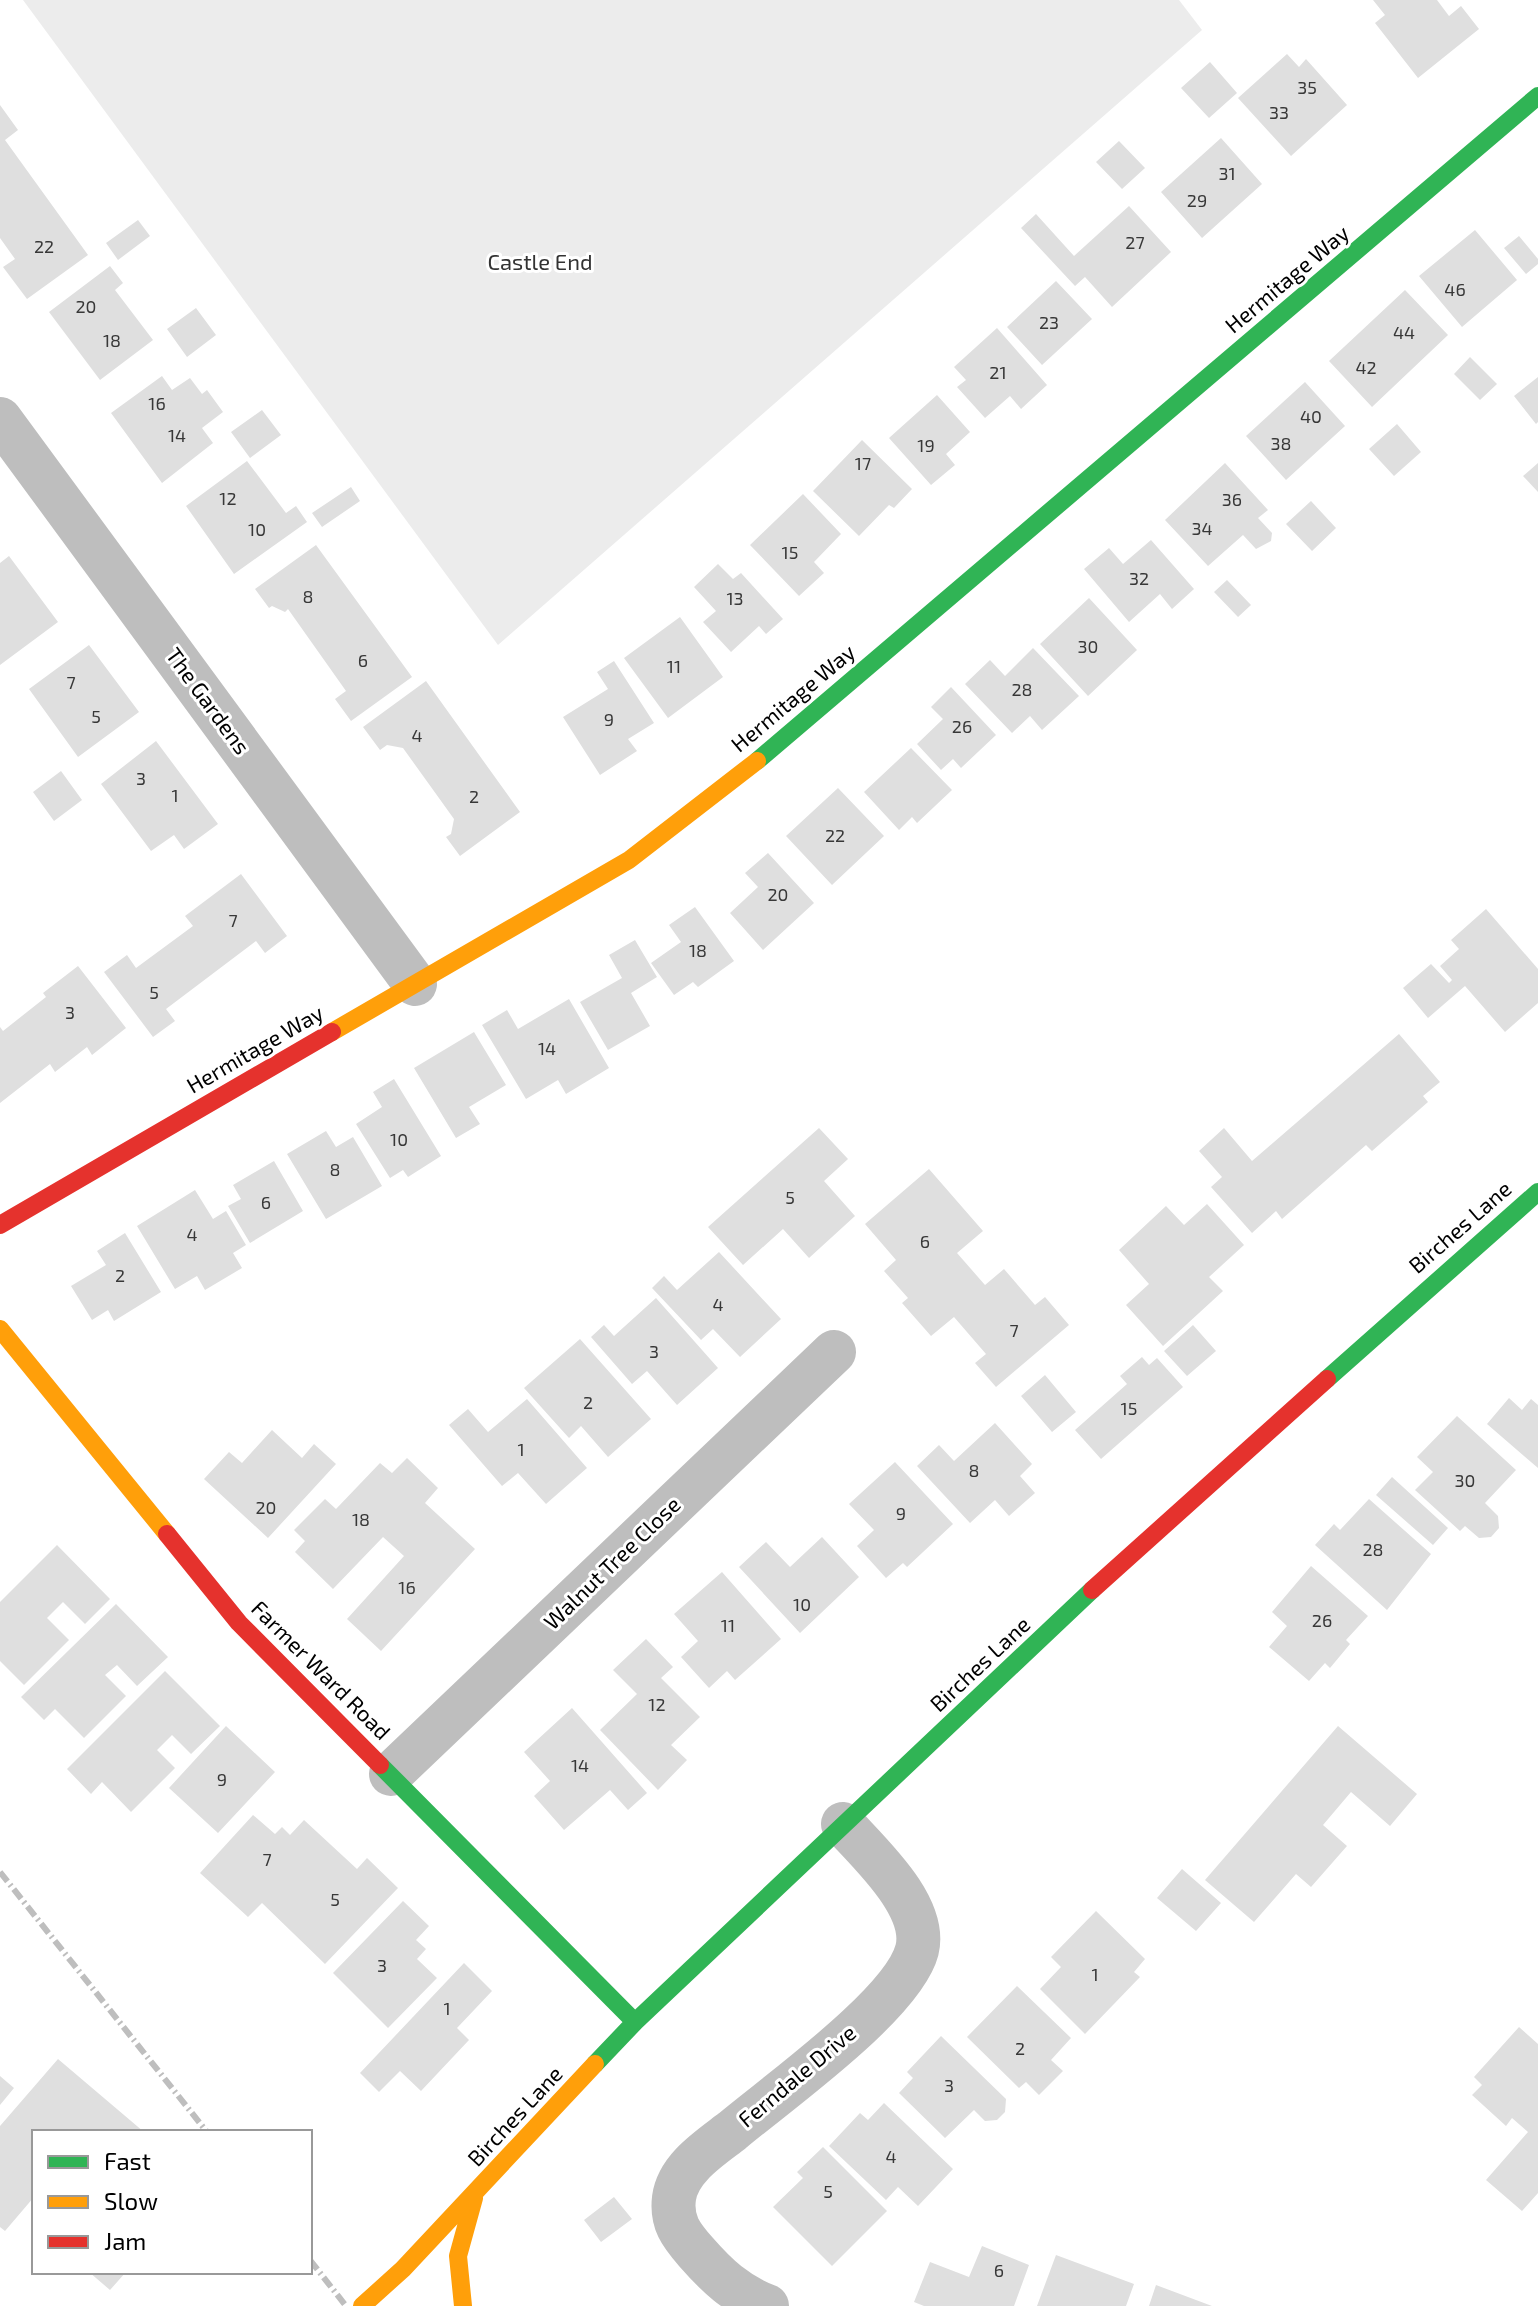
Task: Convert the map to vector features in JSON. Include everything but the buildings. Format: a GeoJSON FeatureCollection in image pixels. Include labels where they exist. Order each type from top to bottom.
{"type":"FeatureCollection","features":[{"type":"Feature","properties":{"kind":"street","name":"Hermitage Way"},"geometry":{"type":"LineString","coordinates":[[0,1225],[629,860],[769,752],[1538,96]]}},
{"type":"Feature","properties":{"kind":"street","name":"The Gardens"},"geometry":{"type":"LineString","coordinates":[[0,419],[415,984]]}},
{"type":"Feature","properties":{"kind":"street","name":"Birches Lane"},"geometry":{"type":"LineString","coordinates":[[362,2306],[403,2269],[635,2022],[843,1824],[1150,1536],[1538,1192]]}},
{"type":"Feature","properties":{"kind":"street","name":"Farmer Ward Road"},"geometry":{"type":"LineString","coordinates":[[0,1329],[239,1623],[635,2022]]}},
{"type":"Feature","properties":{"kind":"street","name":"Walnut Tree Close"},"geometry":{"type":"LineString","coordinates":[[391,1774],[834,1352]]}},
{"type":"Feature","properties":{"kind":"street","name":"Ferndale Drive"},"geometry":{"type":"LineString","coordinates":[[767,2306],[722,2281],[676,2229],[674,2196],[690,2165],[843,2038],[895,1989],[917,1949],[913,1911],[890,1876],[843,1824]]}},
{"type":"Feature","properties":{"kind":"street","name":"Birches Lane"},"geometry":{"type":"LineString","coordinates":[[463,2306],[458,2256],[476,2192]]}},
{"type":"Feature","properties":{"kind":"green space","name":"Castle End"},"geometry":{"type":"Polygon","coordinates":[[[23,0],[1179,0],[1202,30],[498,645],[23,0]]]}},
{"type":"Feature","properties":{"kind":"railway"},"geometry":{"type":"LineString","coordinates":[[0,1872],[205,2130]]}},
{"type":"Feature","properties":{"kind":"railway"},"geometry":{"type":"LineString","coordinates":[[312,2263],[346,2306]]}},
{"type":"Feature","properties":{"kind":"traffic: fast"},"geometry":{"type":"LineString","coordinates":[[757,761],[1538,96]]}},
{"type":"Feature","properties":{"kind":"traffic: fast"},"geometry":{"type":"LineString","coordinates":[[1327,1379],[1538,1192]]}},
{"type":"Feature","properties":{"kind":"traffic: fast"},"geometry":{"type":"LineString","coordinates":[[595,2064],[635,2022],[1092,1590]]}},
{"type":"Feature","properties":{"kind":"traffic: fast"},"geometry":{"type":"LineString","coordinates":[[380,1765],[635,2022]]}},
{"type":"Feature","properties":{"kind":"traffic: slow"},"geometry":{"type":"LineString","coordinates":[[332,1032],[629,860],[757,761]]}},
{"type":"Feature","properties":{"kind":"traffic: slow"},"geometry":{"type":"LineString","coordinates":[[0,1329],[167,1534]]}},
{"type":"Feature","properties":{"kind":"traffic: slow"},"geometry":{"type":"LineString","coordinates":[[362,2306],[403,2269],[595,2064]]}},
{"type":"Feature","properties":{"kind":"traffic: slow"},"geometry":{"type":"LineString","coordinates":[[463,2306],[458,2256],[474,2198]]}},
{"type":"Feature","properties":{"kind":"traffic: jam"},"geometry":{"type":"LineString","coordinates":[[0,1225],[332,1032]]}},
{"type":"Feature","properties":{"kind":"traffic: jam"},"geometry":{"type":"LineString","coordinates":[[1092,1590],[1327,1379]]}},
{"type":"Feature","properties":{"kind":"traffic: jam"},"geometry":{"type":"LineString","coordinates":[[167,1534],[239,1623],[380,1765]]}}]}
